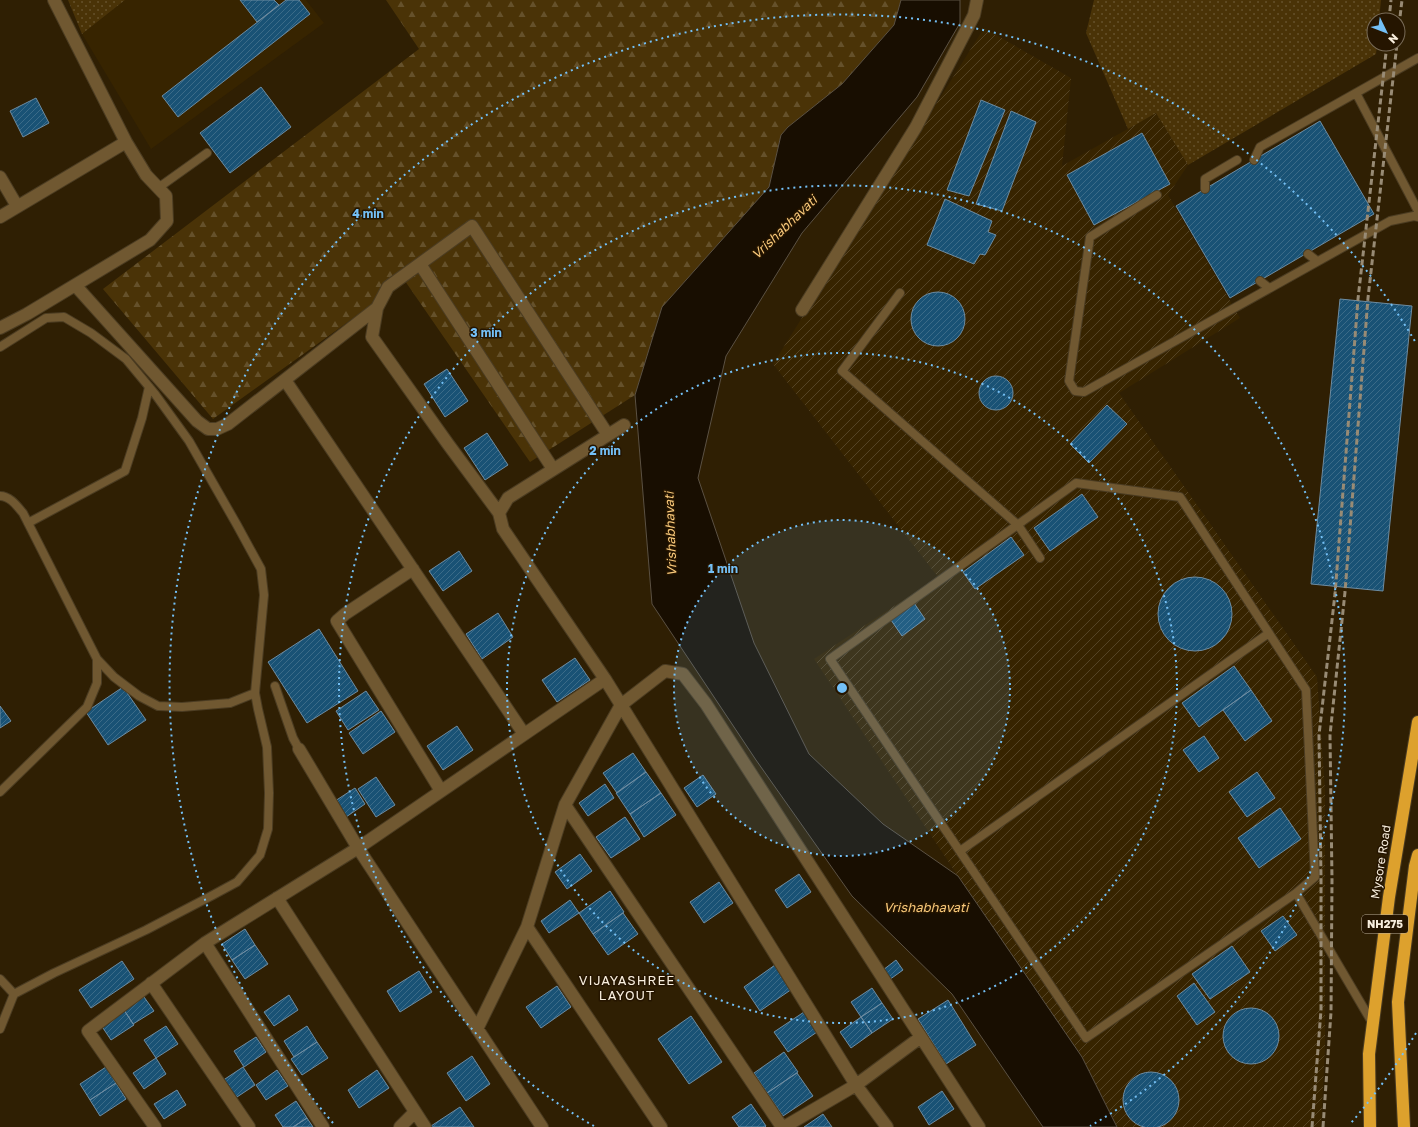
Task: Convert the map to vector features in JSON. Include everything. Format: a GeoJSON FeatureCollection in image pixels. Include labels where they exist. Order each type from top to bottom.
{"type":"FeatureCollection","features":[{"type":"Feature","properties":{"kind":"highway","name":"Mysore Road"},"geometry":{"type":"LineString","coordinates":[[1370,1127],[1369,1054],[1389,896],[1418,722]]}},
{"type":"Feature","properties":{"kind":"highway","name":"NH275"},"geometry":{"type":"LineString","coordinates":[[1404,1127],[1398,1002],[1415,866],[1418,855]]}},
{"type":"Feature","properties":{"kind":"street"},"geometry":{"type":"LineString","coordinates":[[0,328],[150,240],[167,221],[166,196],[146,176],[126,142],[54,0]]}},
{"type":"Feature","properties":{"kind":"street"},"geometry":{"type":"LineString","coordinates":[[802,310],[916,127],[981,1]]}},
{"type":"Feature","properties":{"kind":"street"},"geometry":{"type":"LineString","coordinates":[[0,216],[126,142]]}},
{"type":"Feature","properties":{"kind":"street"},"geometry":{"type":"LineString","coordinates":[[0,177],[17,206]]}},
{"type":"Feature","properties":{"kind":"street"},"geometry":{"type":"LineString","coordinates":[[608,435],[472,226],[388,287],[377,308],[372,337],[452,450],[499,513],[503,529],[605,679],[856,1085],[887,1127]]}},
{"type":"Feature","properties":{"kind":"street"},"geometry":{"type":"LineString","coordinates":[[420,264],[553,469]]}},
{"type":"Feature","properties":{"kind":"street"},"geometry":{"type":"LineString","coordinates":[[75,285],[197,421],[208,429],[217,429],[228,424],[377,308]]}},
{"type":"Feature","properties":{"kind":"street"},"geometry":{"type":"LineString","coordinates":[[284,380],[524,734]]}},
{"type":"Feature","properties":{"kind":"street"},"geometry":{"type":"LineString","coordinates":[[499,513],[508,498],[624,425]]}},
{"type":"Feature","properties":{"kind":"street"},"geometry":{"type":"LineString","coordinates":[[413,569],[337,621],[441,791]]}},
{"type":"Feature","properties":{"kind":"street"},"geometry":{"type":"LineString","coordinates":[[477,1029],[527,927],[565,805],[621,705],[665,671],[683,674],[706,704],[979,1127]]}},
{"type":"Feature","properties":{"kind":"street"},"geometry":{"type":"LineString","coordinates":[[155,1127],[88,1031],[205,943],[358,848],[605,679]]}},
{"type":"Feature","properties":{"kind":"street"},"geometry":{"type":"LineString","coordinates":[[299,749],[358,848],[542,1127]]}},
{"type":"Feature","properties":{"kind":"street"},"geometry":{"type":"LineString","coordinates":[[565,805],[783,1127],[856,1085],[922,1038]]}},
{"type":"Feature","properties":{"kind":"street"},"geometry":{"type":"LineString","coordinates":[[277,898],[425,1127]]}},
{"type":"Feature","properties":{"kind":"street"},"geometry":{"type":"LineString","coordinates":[[527,927],[661,1127]]}},
{"type":"Feature","properties":{"kind":"street"},"geometry":{"type":"LineString","coordinates":[[205,943],[323,1127]]}},
{"type":"Feature","properties":{"kind":"street"},"geometry":{"type":"LineString","coordinates":[[151,983],[249,1127]]}},
{"type":"Feature","properties":{"kind":"street"},"geometry":{"type":"LineString","coordinates":[[400,1127],[415,1112]]}},
{"type":"Feature","properties":{"kind":"lane"},"geometry":{"type":"LineString","coordinates":[[1254,160],[1260,148],[1418,58]]}},
{"type":"Feature","properties":{"kind":"lane"},"geometry":{"type":"LineString","coordinates":[[1356,93],[1418,211]]}},
{"type":"Feature","properties":{"kind":"lane"},"geometry":{"type":"LineString","coordinates":[[158,188],[207,153]]}},
{"type":"Feature","properties":{"kind":"lane"},"geometry":{"type":"LineString","coordinates":[[1204,189],[1205,179],[1237,160]]}},
{"type":"Feature","properties":{"kind":"lane"},"geometry":{"type":"LineString","coordinates":[[1157,195],[1090,237],[1069,381],[1075,391],[1084,392],[1390,221],[1414,216],[1418,217]]}},
{"type":"Feature","properties":{"kind":"lane"},"geometry":{"type":"LineString","coordinates":[[1308,254],[1317,261]]}},
{"type":"Feature","properties":{"kind":"lane"},"geometry":{"type":"LineString","coordinates":[[1260,280],[1269,288]]}},
{"type":"Feature","properties":{"kind":"lane"},"geometry":{"type":"LineString","coordinates":[[900,293],[842,371],[1018,525],[1040,558]]}},
{"type":"Feature","properties":{"kind":"lane"},"geometry":{"type":"LineString","coordinates":[[0,347],[46,318],[64,317],[90,333],[126,359],[149,387],[188,441],[237,524],[261,569],[264,595],[256,693],[258,709],[267,747],[269,793],[268,829],[260,855],[237,882],[146,930],[54,973],[14,994],[0,1029]]}},
{"type":"Feature","properties":{"kind":"lane"},"geometry":{"type":"LineString","coordinates":[[28,523],[125,471],[142,418],[149,387]]}},
{"type":"Feature","properties":{"kind":"lane"},"geometry":{"type":"LineString","coordinates":[[1076,483],[1180,497],[1306,690],[1315,877],[1296,893],[1086,1038],[830,659],[1018,525],[1076,483]]}},
{"type":"Feature","properties":{"kind":"lane"},"geometry":{"type":"LineString","coordinates":[[0,496],[4,496],[14,503],[23,513],[97,659],[114,677],[139,696],[158,706],[182,707],[230,703],[256,693]]}},
{"type":"Feature","properties":{"kind":"lane"},"geometry":{"type":"LineString","coordinates":[[960,851],[1269,633]]}},
{"type":"Feature","properties":{"kind":"lane"},"geometry":{"type":"LineString","coordinates":[[0,792],[87,707],[96,683],[97,659]]}},
{"type":"Feature","properties":{"kind":"lane"},"geometry":{"type":"LineString","coordinates":[[275,686],[293,738],[299,749]]}},
{"type":"Feature","properties":{"kind":"lane"},"geometry":{"type":"LineString","coordinates":[[1296,893],[1373,1024]]}},
{"type":"Feature","properties":{"kind":"lane"},"geometry":{"type":"LineString","coordinates":[[0,979],[14,994]]}},
{"type":"Feature","properties":{"kind":"shaded area"},"geometry":{"type":"Polygon","coordinates":[[[125,0],[306,0],[324,23],[151,149],[82,34],[125,0]]]}},
{"type":"Feature","properties":{"kind":"shaded area"},"geometry":{"type":"Polygon","coordinates":[[[984,28],[1071,78],[1062,166],[1156,113],[1188,165],[1168,195],[1240,318],[1119,393],[1317,677],[1325,790],[1325,1047],[1321,1127],[1118,1127],[1082,1057],[958,876],[814,659],[938,577],[773,364],[984,28]]]}},
{"type":"Feature","properties":{"kind":"green space"},"geometry":{"type":"Polygon","coordinates":[[[68,0],[125,0],[82,34],[68,0]]]}},
{"type":"Feature","properties":{"kind":"green space"},"geometry":{"type":"Polygon","coordinates":[[[386,0],[901,0],[894,25],[842,84],[788,127],[781,135],[769,187],[662,307],[635,395],[530,462],[405,281],[213,419],[103,289],[419,49],[386,0]]]}},
{"type":"Feature","properties":{"kind":"green space"},"geometry":{"type":"Polygon","coordinates":[[[1094,0],[1381,0],[1380,12],[1366,12],[1366,52],[1376,52],[1376,54],[1188,165],[1156,113],[1128,129],[1086,33],[1094,0]]]}},
{"type":"Feature","properties":{"kind":"water","name":"Vrishabhavati"},"geometry":{"type":"Polygon","coordinates":[[[901,0],[960,0],[960,23],[917,97],[802,233],[726,356],[698,478],[754,643],[809,754],[883,824],[958,876],[1082,1057],[1117,1127],[1043,1127],[952,994],[852,896],[756,760],[652,604],[635,395],[662,307],[769,187],[781,135],[788,127],[842,84],[894,25],[901,0]]]}},
{"type":"Feature","properties":{"kind":"building"},"geometry":{"type":"Polygon","coordinates":[[[240,0],[274,0],[279,5],[257,22],[240,0]]]}},
{"type":"Feature","properties":{"kind":"building"},"geometry":{"type":"Polygon","coordinates":[[[286,0],[299,0],[310,14],[178,117],[162,96],[286,0]]]}},
{"type":"Feature","properties":{"kind":"building"},"geometry":{"type":"Polygon","coordinates":[[[261,87],[291,127],[230,173],[200,133],[261,87]]]}},
{"type":"Feature","properties":{"kind":"building"},"geometry":{"type":"Polygon","coordinates":[[[36,98],[49,123],[23,137],[10,111],[36,98]]]}},
{"type":"Feature","properties":{"kind":"building"},"geometry":{"type":"Polygon","coordinates":[[[981,100],[1005,110],[969,196],[947,190],[981,100]]]}},
{"type":"Feature","properties":{"kind":"building"},"geometry":{"type":"Polygon","coordinates":[[[1011,111],[1036,122],[1002,211],[976,204],[1011,111]]]}},
{"type":"Feature","properties":{"kind":"building"},"geometry":{"type":"Polygon","coordinates":[[[1320,121],[1374,214],[1230,298],[1176,206],[1320,121]]]}},
{"type":"Feature","properties":{"kind":"building"},"geometry":{"type":"Polygon","coordinates":[[[1142,133],[1170,184],[1094,225],[1067,175],[1142,133]]]}},
{"type":"Feature","properties":{"kind":"building"},"geometry":{"type":"Polygon","coordinates":[[[945,199],[992,221],[988,232],[996,235],[985,255],[980,254],[974,264],[927,245],[945,199]]]}},
{"type":"Feature","properties":{"kind":"building"},"geometry":{"type":"Polygon","coordinates":[[[933,292],[943,292],[953,296],[961,304],[965,314],[965,324],[961,334],[953,342],[943,346],[933,346],[923,342],[915,334],[911,324],[911,314],[915,304],[923,296],[933,292]]]}},
{"type":"Feature","properties":{"kind":"building"},"geometry":{"type":"Polygon","coordinates":[[[1340,299],[1412,306],[1383,591],[1311,584],[1340,299]]]}},
{"type":"Feature","properties":{"kind":"building"},"geometry":{"type":"Polygon","coordinates":[[[447,369],[468,401],[445,417],[424,384],[447,369]]]}},
{"type":"Feature","properties":{"kind":"building"},"geometry":{"type":"Polygon","coordinates":[[[993,376],[999,376],[1008,381],[1012,387],[1012,399],[1008,405],[999,410],[993,410],[984,405],[979,396],[979,390],[984,381],[993,376]]]}},
{"type":"Feature","properties":{"kind":"building"},"geometry":{"type":"Polygon","coordinates":[[[1107,405],[1127,424],[1089,463],[1070,444],[1107,405]]]}},
{"type":"Feature","properties":{"kind":"building"},"geometry":{"type":"Polygon","coordinates":[[[487,433],[508,465],[485,480],[464,448],[487,433]]]}},
{"type":"Feature","properties":{"kind":"building"},"geometry":{"type":"Polygon","coordinates":[[[1082,494],[1098,517],[1050,551],[1034,528],[1082,494]]]}},
{"type":"Feature","properties":{"kind":"building"},"geometry":{"type":"Polygon","coordinates":[[[1011,537],[1024,555],[975,589],[963,572],[1011,537]]]}},
{"type":"Feature","properties":{"kind":"building"},"geometry":{"type":"Polygon","coordinates":[[[459,551],[472,571],[443,591],[429,571],[459,551]]]}},
{"type":"Feature","properties":{"kind":"building"},"geometry":{"type":"Polygon","coordinates":[[[1188,577],[1202,577],[1216,583],[1226,593],[1232,607],[1232,621],[1226,635],[1216,645],[1202,651],[1188,651],[1174,645],[1164,635],[1158,621],[1158,607],[1164,593],[1174,583],[1188,577]]]}},
{"type":"Feature","properties":{"kind":"building"},"geometry":{"type":"Polygon","coordinates":[[[914,603],[925,619],[902,636],[891,620],[914,603]]]}},
{"type":"Feature","properties":{"kind":"building"},"geometry":{"type":"Polygon","coordinates":[[[498,613],[513,637],[482,659],[466,634],[498,613]]]}},
{"type":"Feature","properties":{"kind":"building"},"geometry":{"type":"Polygon","coordinates":[[[319,629],[358,691],[307,723],[268,662],[319,629]]]}},
{"type":"Feature","properties":{"kind":"building"},"geometry":{"type":"Polygon","coordinates":[[[575,658],[590,680],[557,702],[542,680],[575,658]]]}},
{"type":"Feature","properties":{"kind":"building"},"geometry":{"type":"Polygon","coordinates":[[[1234,666],[1251,690],[1199,727],[1182,703],[1234,666]]]}},
{"type":"Feature","properties":{"kind":"building"},"geometry":{"type":"Polygon","coordinates":[[[123,687],[146,720],[108,745],[86,712],[123,687]]]}},
{"type":"Feature","properties":{"kind":"building"},"geometry":{"type":"Polygon","coordinates":[[[1251,690],[1272,721],[1245,741],[1223,710],[1251,690]]]}},
{"type":"Feature","properties":{"kind":"building"},"geometry":{"type":"Polygon","coordinates":[[[366,691],[379,710],[348,730],[336,711],[366,691]]]}},
{"type":"Feature","properties":{"kind":"building"},"geometry":{"type":"Polygon","coordinates":[[[0,706],[11,721],[0,728],[0,706]]]}},
{"type":"Feature","properties":{"kind":"building"},"geometry":{"type":"Polygon","coordinates":[[[381,711],[395,732],[363,754],[349,733],[381,711]]]}},
{"type":"Feature","properties":{"kind":"building"},"geometry":{"type":"Polygon","coordinates":[[[457,726],[473,750],[443,770],[427,746],[457,726]]]}},
{"type":"Feature","properties":{"kind":"building"},"geometry":{"type":"Polygon","coordinates":[[[1204,736],[1219,758],[1199,772],[1183,750],[1204,736]]]}},
{"type":"Feature","properties":{"kind":"building"},"geometry":{"type":"Polygon","coordinates":[[[633,753],[646,772],[617,793],[603,773],[633,753]]]}},
{"type":"Feature","properties":{"kind":"building"},"geometry":{"type":"Polygon","coordinates":[[[646,772],[661,793],[630,814],[616,793],[646,772]]]}},
{"type":"Feature","properties":{"kind":"building"},"geometry":{"type":"Polygon","coordinates":[[[1257,772],[1275,798],[1247,817],[1229,792],[1257,772]]]}},
{"type":"Feature","properties":{"kind":"building"},"geometry":{"type":"Polygon","coordinates":[[[703,775],[716,794],[697,807],[684,788],[703,775]]]}},
{"type":"Feature","properties":{"kind":"building"},"geometry":{"type":"Polygon","coordinates":[[[376,777],[395,805],[376,817],[358,789],[376,777]]]}},
{"type":"Feature","properties":{"kind":"building"},"geometry":{"type":"Polygon","coordinates":[[[605,784],[614,798],[588,816],[579,803],[605,784]]]}},
{"type":"Feature","properties":{"kind":"building"},"geometry":{"type":"Polygon","coordinates":[[[355,788],[365,804],[346,817],[335,801],[355,788]]]}},
{"type":"Feature","properties":{"kind":"building"},"geometry":{"type":"Polygon","coordinates":[[[661,793],[676,815],[644,837],[630,814],[661,793]]]}},
{"type":"Feature","properties":{"kind":"building"},"geometry":{"type":"Polygon","coordinates":[[[1280,808],[1301,839],[1259,868],[1238,838],[1280,808]]]}},
{"type":"Feature","properties":{"kind":"building"},"geometry":{"type":"Polygon","coordinates":[[[625,817],[640,839],[611,858],[596,837],[625,817]]]}},
{"type":"Feature","properties":{"kind":"building"},"geometry":{"type":"Polygon","coordinates":[[[580,854],[592,871],[567,889],[555,872],[580,854]]]}},
{"type":"Feature","properties":{"kind":"building"},"geometry":{"type":"Polygon","coordinates":[[[799,874],[811,892],[787,908],[775,890],[799,874]]]}},
{"type":"Feature","properties":{"kind":"building"},"geometry":{"type":"Polygon","coordinates":[[[719,882],[733,903],[704,923],[690,902],[719,882]]]}},
{"type":"Feature","properties":{"kind":"building"},"geometry":{"type":"Polygon","coordinates":[[[610,891],[624,912],[593,934],[579,913],[610,891]]]}},
{"type":"Feature","properties":{"kind":"building"},"geometry":{"type":"Polygon","coordinates":[[[570,900],[579,913],[549,933],[541,921],[570,900]]]}},
{"type":"Feature","properties":{"kind":"building"},"geometry":{"type":"Polygon","coordinates":[[[623,913],[638,934],[608,955],[593,934],[623,913]]]}},
{"type":"Feature","properties":{"kind":"building"},"geometry":{"type":"Polygon","coordinates":[[[1283,916],[1297,935],[1275,951],[1261,931],[1283,916]]]}},
{"type":"Feature","properties":{"kind":"building"},"geometry":{"type":"Polygon","coordinates":[[[245,929],[255,945],[232,960],[222,944],[245,929]]]}},
{"type":"Feature","properties":{"kind":"building"},"geometry":{"type":"Polygon","coordinates":[[[255,945],[268,964],[245,979],[232,960],[255,945]]]}},
{"type":"Feature","properties":{"kind":"building"},"geometry":{"type":"Polygon","coordinates":[[[1232,946],[1250,972],[1210,999],[1192,974],[1232,946]]]}},
{"type":"Feature","properties":{"kind":"building"},"geometry":{"type":"Polygon","coordinates":[[[896,960],[903,970],[889,980],[883,970],[896,960]]]}},
{"type":"Feature","properties":{"kind":"building"},"geometry":{"type":"Polygon","coordinates":[[[122,961],[134,979],[91,1008],[79,990],[122,961]]]}},
{"type":"Feature","properties":{"kind":"building"},"geometry":{"type":"Polygon","coordinates":[[[775,965],[792,989],[760,1011],[744,987],[775,965]]]}},
{"type":"Feature","properties":{"kind":"building"},"geometry":{"type":"Polygon","coordinates":[[[419,971],[432,992],[400,1012],[387,991],[419,971]]]}},
{"type":"Feature","properties":{"kind":"building"},"geometry":{"type":"Polygon","coordinates":[[[1194,983],[1215,1012],[1197,1025],[1177,996],[1194,983]]]}},
{"type":"Feature","properties":{"kind":"building"},"geometry":{"type":"Polygon","coordinates":[[[557,986],[571,1007],[541,1028],[526,1007],[557,986]]]}},
{"type":"Feature","properties":{"kind":"building"},"geometry":{"type":"Polygon","coordinates":[[[872,988],[882,1003],[861,1017],[851,1002],[872,988]]]}},
{"type":"Feature","properties":{"kind":"building"},"geometry":{"type":"Polygon","coordinates":[[[289,995],[298,1010],[274,1026],[264,1012],[289,995]]]}},
{"type":"Feature","properties":{"kind":"building"},"geometry":{"type":"Polygon","coordinates":[[[144,997],[154,1011],[133,1024],[124,1010],[144,997]]]}},
{"type":"Feature","properties":{"kind":"building"},"geometry":{"type":"Polygon","coordinates":[[[948,1000],[976,1045],[946,1064],[918,1019],[948,1000]]]}},
{"type":"Feature","properties":{"kind":"building"},"geometry":{"type":"Polygon","coordinates":[[[882,1003],[893,1019],[872,1033],[861,1017],[882,1003]]]}},
{"type":"Feature","properties":{"kind":"building"},"geometry":{"type":"Polygon","coordinates":[[[1251,1008],[1262,1010],[1271,1016],[1277,1025],[1279,1036],[1277,1047],[1271,1056],[1262,1062],[1251,1064],[1240,1062],[1231,1056],[1225,1047],[1223,1036],[1225,1025],[1231,1016],[1240,1010],[1251,1008]]]}},
{"type":"Feature","properties":{"kind":"building"},"geometry":{"type":"Polygon","coordinates":[[[124,1010],[134,1025],[111,1040],[101,1025],[124,1010]]]}},
{"type":"Feature","properties":{"kind":"building"},"geometry":{"type":"Polygon","coordinates":[[[804,1012],[817,1032],[788,1052],[774,1032],[804,1012]]]}},
{"type":"Feature","properties":{"kind":"building"},"geometry":{"type":"Polygon","coordinates":[[[691,1016],[722,1062],[689,1084],[658,1039],[691,1016]]]}},
{"type":"Feature","properties":{"kind":"building"},"geometry":{"type":"Polygon","coordinates":[[[861,1017],[872,1033],[851,1048],[840,1032],[861,1017]]]}},
{"type":"Feature","properties":{"kind":"building"},"geometry":{"type":"Polygon","coordinates":[[[166,1026],[178,1044],[156,1058],[144,1040],[166,1026]]]}},
{"type":"Feature","properties":{"kind":"building"},"geometry":{"type":"Polygon","coordinates":[[[307,1026],[317,1042],[294,1057],[284,1041],[307,1026]]]}},
{"type":"Feature","properties":{"kind":"building"},"geometry":{"type":"Polygon","coordinates":[[[256,1037],[266,1052],[244,1067],[234,1051],[256,1037]]]}},
{"type":"Feature","properties":{"kind":"building"},"geometry":{"type":"Polygon","coordinates":[[[317,1042],[328,1058],[302,1075],[291,1059],[317,1042]]]}},
{"type":"Feature","properties":{"kind":"building"},"geometry":{"type":"Polygon","coordinates":[[[784,1052],[798,1072],[767,1093],[754,1073],[784,1052]]]}},
{"type":"Feature","properties":{"kind":"building"},"geometry":{"type":"Polygon","coordinates":[[[472,1056],[490,1084],[466,1101],[447,1073],[472,1056]]]}},
{"type":"Feature","properties":{"kind":"building"},"geometry":{"type":"Polygon","coordinates":[[[156,1058],[166,1074],[144,1089],[133,1073],[156,1058]]]}},
{"type":"Feature","properties":{"kind":"building"},"geometry":{"type":"Polygon","coordinates":[[[106,1067],[116,1083],[90,1100],[80,1084],[106,1067]]]}},
{"type":"Feature","properties":{"kind":"building"},"geometry":{"type":"Polygon","coordinates":[[[243,1067],[255,1085],[234,1099],[222,1081],[243,1067]]]}},
{"type":"Feature","properties":{"kind":"building"},"geometry":{"type":"Polygon","coordinates":[[[277,1070],[288,1086],[266,1100],[256,1085],[277,1070]]]}},
{"type":"Feature","properties":{"kind":"building"},"geometry":{"type":"Polygon","coordinates":[[[377,1070],[389,1088],[359,1108],[348,1090],[377,1070]]]}},
{"type":"Feature","properties":{"kind":"building"},"geometry":{"type":"Polygon","coordinates":[[[1151,1072],[1162,1074],[1171,1080],[1177,1089],[1179,1100],[1177,1111],[1171,1120],[1162,1126],[1151,1128],[1140,1126],[1131,1120],[1125,1111],[1123,1100],[1125,1089],[1131,1080],[1140,1074],[1151,1072]]]}},
{"type":"Feature","properties":{"kind":"building"},"geometry":{"type":"Polygon","coordinates":[[[797,1073],[813,1096],[783,1116],[767,1093],[797,1073]]]}},
{"type":"Feature","properties":{"kind":"building"},"geometry":{"type":"Polygon","coordinates":[[[116,1083],[126,1099],[100,1116],[90,1100],[116,1083]]]}},
{"type":"Feature","properties":{"kind":"building"},"geometry":{"type":"Polygon","coordinates":[[[177,1090],[186,1105],[164,1119],[154,1104],[177,1090]]]}},
{"type":"Feature","properties":{"kind":"building"},"geometry":{"type":"Polygon","coordinates":[[[942,1091],[954,1109],[929,1125],[918,1107],[942,1091]]]}},
{"type":"Feature","properties":{"kind":"building"},"geometry":{"type":"Polygon","coordinates":[[[296,1101],[307,1118],[293,1127],[283,1127],[275,1115],[296,1101]]]}},
{"type":"Feature","properties":{"kind":"building"},"geometry":{"type":"Polygon","coordinates":[[[751,1104],[766,1126],[765,1127],[739,1127],[732,1117],[751,1104]]]}},
{"type":"Feature","properties":{"kind":"building"},"geometry":{"type":"Polygon","coordinates":[[[460,1107],[474,1127],[431,1126],[460,1107]]]}},
{"type":"Feature","properties":{"kind":"building"},"geometry":{"type":"Polygon","coordinates":[[[823,1114],[832,1127],[804,1127],[823,1114]]]}},
{"type":"Feature","properties":{"kind":"building"},"geometry":{"type":"Polygon","coordinates":[[[307,1118],[313,1127],[293,1127],[307,1118]]]}},
{"type":"Feature","properties":{"kind":"railway"},"geometry":{"type":"LineString","coordinates":[[1390,12],[1391,0]]}},
{"type":"Feature","properties":{"kind":"railway"},"geometry":{"type":"LineString","coordinates":[[1401,12],[1402,0]]}},
{"type":"Feature","properties":{"kind":"railway"},"geometry":{"type":"LineString","coordinates":[[1312,1127],[1321,1010],[1319,735],[1335,594],[1358,299],[1386,52]]}},
{"type":"Feature","properties":{"kind":"railway"},"geometry":{"type":"LineString","coordinates":[[1323,1127],[1331,1012],[1332,880],[1330,735],[1345,592],[1368,298],[1396,52]]}},
{"type":"Feature","properties":{"kind":"district","name":"VIJAYASHREE LAYOUT"},"geometry":{"type":"Point","coordinates":[627,988]}}]}
